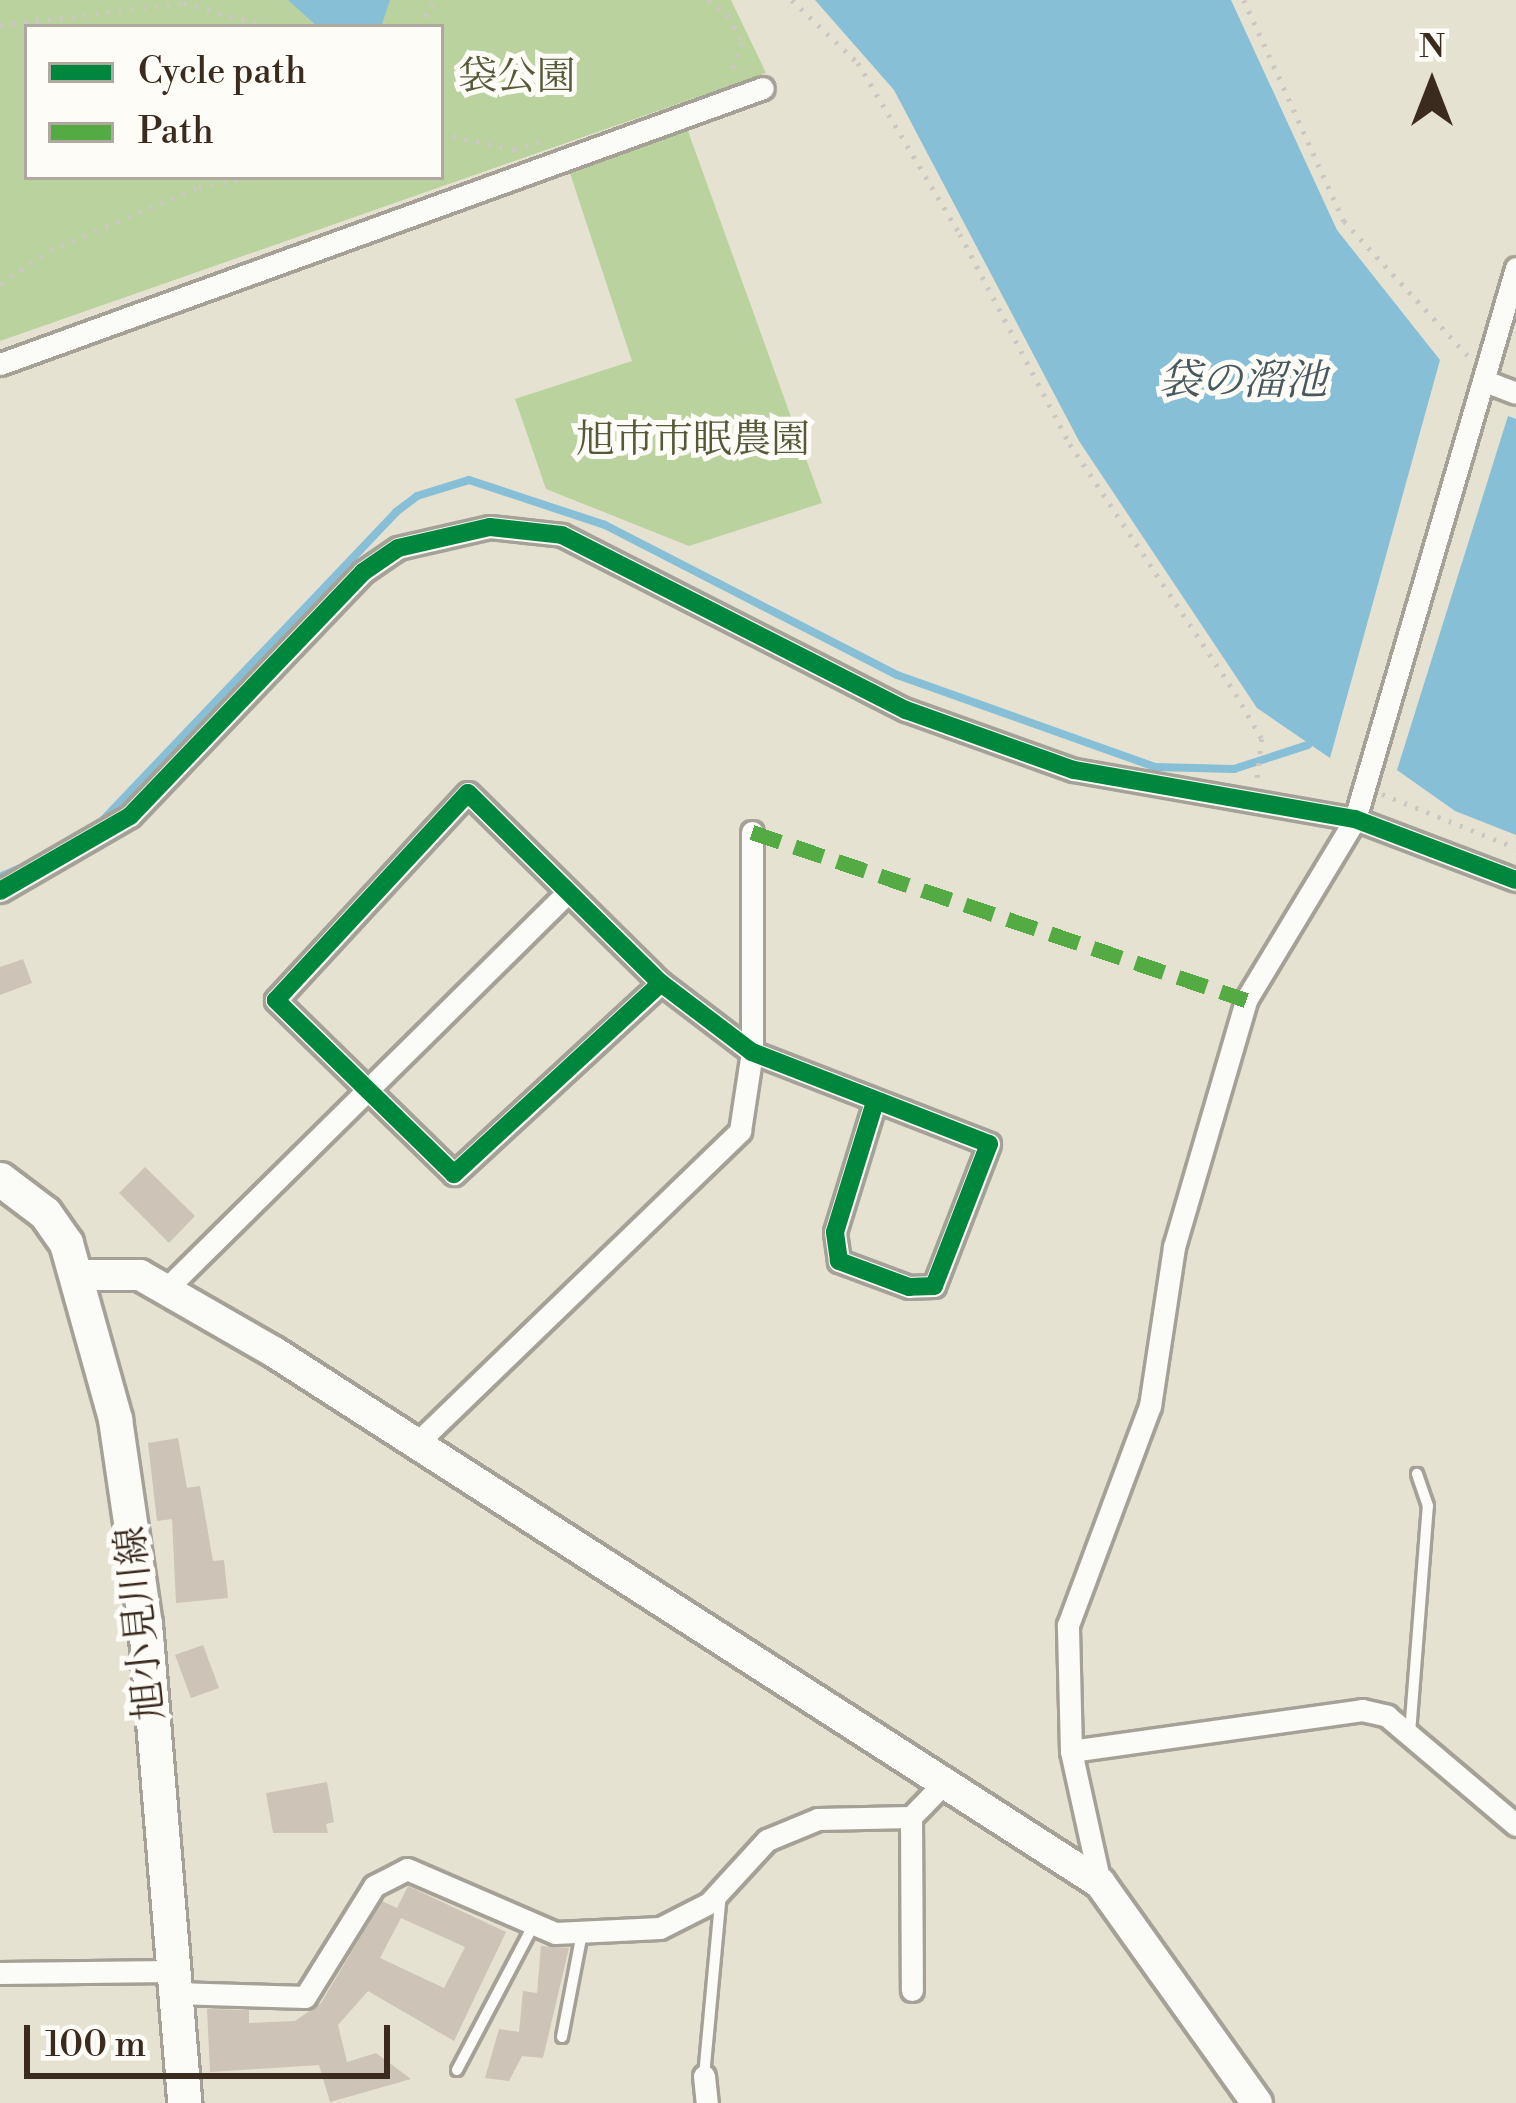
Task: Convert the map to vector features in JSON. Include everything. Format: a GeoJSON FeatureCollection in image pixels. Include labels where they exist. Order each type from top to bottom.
{"type":"FeatureCollection","features":[{"type":"Feature","properties":{"kind":"main road","name":"旭小見川線"},"geometry":{"type":"LineString","coordinates":[[0,1179],[45,1213],[79,1275],[135,1542],[184,2103]]}},
{"type":"Feature","properties":{"kind":"street"},"geometry":{"type":"LineString","coordinates":[[0,364],[763,88]]}},
{"type":"Feature","properties":{"kind":"street"},"geometry":{"type":"LineString","coordinates":[[1100,1883],[1071,1751],[1068,1625],[1150,1406],[1174,1247],[1246,1000],[1354,819],[1516,268]]}},
{"type":"Feature","properties":{"kind":"street"},"geometry":{"type":"LineString","coordinates":[[1485,380],[1516,393]]}},
{"type":"Feature","properties":{"kind":"street"},"geometry":{"type":"LineString","coordinates":[[0,891],[130,816],[364,572],[398,548],[462,529],[562,536],[906,710],[1074,770],[1254,806],[1354,819],[1516,880]]}},
{"type":"Feature","properties":{"kind":"street"},"geometry":{"type":"LineString","coordinates":[[661,983],[454,1174],[276,1000],[468,793],[661,983],[752,1052],[874,1105],[989,1144],[934,1286],[909,1287],[839,1261],[835,1232],[874,1105]]}},
{"type":"Feature","properties":{"kind":"street"},"geometry":{"type":"LineString","coordinates":[[416,1445],[740,1131],[752,1052],[752,832]]}},
{"type":"Feature","properties":{"kind":"street"},"geometry":{"type":"LineString","coordinates":[[165,1290],[568,892]]}},
{"type":"Feature","properties":{"kind":"street"},"geometry":{"type":"LineString","coordinates":[[79,1275],[120,1271],[165,1290],[946,1781],[1100,1883],[1257,2103]]}},
{"type":"Feature","properties":{"kind":"street"},"geometry":{"type":"LineString","coordinates":[[1071,1751],[1362,1710],[1410,1733],[1516,1825]]}},
{"type":"Feature","properties":{"kind":"street"},"geometry":{"type":"LineString","coordinates":[[0,1973],[174,1982],[304,1997],[374,1886],[407,1869],[533,1926],[583,1933],[660,1928],[722,1889],[767,1840],[818,1819],[910,1817],[946,1781]]}},
{"type":"Feature","properties":{"kind":"street"},"geometry":{"type":"LineString","coordinates":[[910,1817],[912,1990]]}},
{"type":"Feature","properties":{"kind":"street"},"geometry":{"type":"LineString","coordinates":[[704,2076],[707,2103]]}},
{"type":"Feature","properties":{"kind":"lane"},"geometry":{"type":"LineString","coordinates":[[1410,1733],[1427,1529],[1417,1474]]}},
{"type":"Feature","properties":{"kind":"lane"},"geometry":{"type":"LineString","coordinates":[[704,2076],[722,1889]]}},
{"type":"Feature","properties":{"kind":"lane"},"geometry":{"type":"LineString","coordinates":[[458,2070],[533,1926]]}},
{"type":"Feature","properties":{"kind":"lane"},"geometry":{"type":"LineString","coordinates":[[562,2037],[583,1933]]}},
{"type":"Feature","properties":{"kind":"path"},"geometry":{"type":"LineString","coordinates":[[708,0],[728,15],[742,43],[731,74],[711,82]]}},
{"type":"Feature","properties":{"kind":"path"},"geometry":{"type":"LineString","coordinates":[[792,0],[858,63],[960,234],[1070,444],[1262,739],[1254,806]]}},
{"type":"Feature","properties":{"kind":"path"},"geometry":{"type":"LineString","coordinates":[[1244,0],[1344,221],[1470,358]]}},
{"type":"Feature","properties":{"kind":"path"},"geometry":{"type":"LineString","coordinates":[[0,25],[184,3],[259,24]]}},
{"type":"Feature","properties":{"kind":"path"},"geometry":{"type":"LineString","coordinates":[[444,134],[514,151],[559,136]]}},
{"type":"Feature","properties":{"kind":"path"},"geometry":{"type":"LineString","coordinates":[[0,284],[50,250],[178,196],[244,180]]}},
{"type":"Feature","properties":{"kind":"path"},"geometry":{"type":"LineString","coordinates":[[1379,792],[1516,848]]}},
{"type":"Feature","properties":{"kind":"green space","name":"袋公園"},"geometry":{"type":"Polygon","coordinates":[[[0,0],[731,0],[766,73],[0,341],[0,0]]]}},
{"type":"Feature","properties":{"kind":"green space","name":"旭市市眠農園"},"geometry":{"type":"Polygon","coordinates":[[[684,120],[822,503],[689,546],[546,489],[515,399],[632,361],[566,161],[684,120]]]}},
{"type":"Feature","properties":{"kind":"water"},"geometry":{"type":"Polygon","coordinates":[[[288,0],[390,0],[382,24],[315,24],[288,0]]]}},
{"type":"Feature","properties":{"kind":"water","name":"袋の溜池"},"geometry":{"type":"Polygon","coordinates":[[[815,0],[1231,0],[1337,230],[1440,360],[1330,758],[1257,708],[1079,441],[894,90],[815,0]]]}},
{"type":"Feature","properties":{"kind":"water"},"geometry":{"type":"Polygon","coordinates":[[[1508,416],[1516,419],[1516,835],[1455,811],[1397,770],[1508,416]]]}},
{"type":"Feature","properties":{"kind":"building"},"geometry":{"type":"Polygon","coordinates":[[[23,959],[32,983],[0,995],[0,967],[23,959]]]}},
{"type":"Feature","properties":{"kind":"building"},"geometry":{"type":"Polygon","coordinates":[[[145,1167],[195,1216],[169,1243],[119,1193],[145,1167]]]}},
{"type":"Feature","properties":{"kind":"building"},"geometry":{"type":"Polygon","coordinates":[[[178,1438],[187,1488],[200,1486],[213,1561],[224,1560],[228,1598],[176,1603],[172,1519],[157,1521],[148,1443],[178,1438]]]}},
{"type":"Feature","properties":{"kind":"building"},"geometry":{"type":"Polygon","coordinates":[[[203,1645],[219,1688],[191,1698],[175,1655],[203,1645]]]}},
{"type":"Feature","properties":{"kind":"building"},"geometry":{"type":"Polygon","coordinates":[[[327,1782],[334,1822],[326,1824],[328,1833],[273,1833],[266,1793],[327,1782]]]}},
{"type":"Feature","properties":{"kind":"building"},"geometry":{"type":"Polygon","coordinates":[[[408,1886],[506,1932],[454,2041],[368,1991],[338,2025],[347,2062],[376,2053],[411,2079],[330,2102],[319,2065],[210,2072],[207,2009],[249,2010],[249,2023],[295,2021],[321,2003],[382,1901],[397,1908],[408,1886]],[[401,1918],[380,1958],[444,1988],[465,1947],[401,1918]]]}},
{"type":"Feature","properties":{"kind":"building"},"geometry":{"type":"Polygon","coordinates":[[[541,1946],[569,1948],[543,2058],[522,2056],[509,2081],[485,2078],[499,2029],[519,2032],[523,1991],[537,1993],[541,1946]]]}},
{"type":"Feature","properties":{"kind":"waterway"},"geometry":{"type":"LineString","coordinates":[[103,820],[396,512],[417,496],[469,480],[605,525],[897,675],[1155,767],[1234,769],[1308,745]]}},
{"type":"Feature","properties":{"kind":"waterway"},"geometry":{"type":"LineString","coordinates":[[0,877],[18,869]]}},
{"type":"Feature","properties":{"kind":"marked path"},"geometry":{"type":"LineString","coordinates":[[752,832],[1246,1000]]}},
{"type":"Feature","properties":{"kind":"cycle path"},"geometry":{"type":"LineString","coordinates":[[0,891],[130,816],[363,572],[398,548],[490,527],[562,535],[906,710],[1074,770],[1355,819],[1516,880]]}},
{"type":"Feature","properties":{"kind":"cycle path"},"geometry":{"type":"LineString","coordinates":[[661,983],[454,1174],[276,1000],[468,793],[661,983],[752,1052],[989,1144],[934,1286],[909,1287],[839,1261],[835,1232],[874,1105]]}}]}
